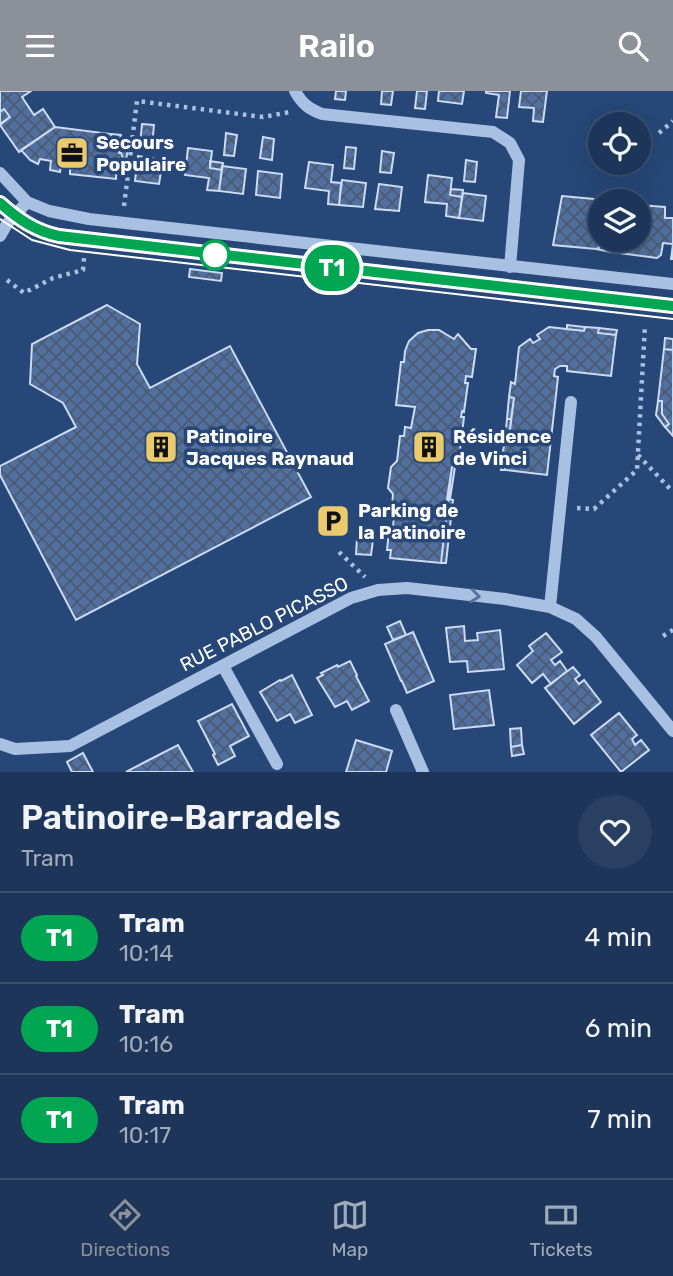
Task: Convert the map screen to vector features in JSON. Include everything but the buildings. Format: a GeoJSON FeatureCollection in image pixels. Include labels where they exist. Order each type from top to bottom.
{"type":"FeatureCollection","features":[{"type":"Feature","properties":{"kind":"street"},"geometry":{"type":"LineString","coordinates":[[295,91],[308,109],[322,114],[493,132],[510,143],[519,160],[510,267]]}},
{"type":"Feature","properties":{"kind":"street"},"geometry":{"type":"LineString","coordinates":[[0,173],[27,202],[49,211],[89,219],[673,284]]}},
{"type":"Feature","properties":{"kind":"street"},"geometry":{"type":"LineString","coordinates":[[0,236],[27,202]]}},
{"type":"Feature","properties":{"kind":"street"},"geometry":{"type":"LineString","coordinates":[[550,607],[571,402]]}},
{"type":"Feature","properties":{"kind":"street","name":"RUE PABLO PICASSO"},"geometry":{"type":"LineString","coordinates":[[0,744],[15,749],[70,746],[351,598],[378,590],[407,588],[550,607],[576,619],[596,637],[673,731]]}},
{"type":"Feature","properties":{"kind":"street"},"geometry":{"type":"LineString","coordinates":[[223,666],[277,764]]}},
{"type":"Feature","properties":{"kind":"street"},"geometry":{"type":"LineString","coordinates":[[396,710],[423,772]]}},
{"type":"Feature","properties":{"kind":"path"},"geometry":{"type":"LineString","coordinates":[[124,206],[137,101],[262,117],[308,109]]}},
{"type":"Feature","properties":{"kind":"path"},"geometry":{"type":"LineString","coordinates":[[659,133],[673,121]]}},
{"type":"Feature","properties":{"kind":"path"},"geometry":{"type":"LineString","coordinates":[[7,280],[24,293],[53,278],[83,270],[84,258]]}},
{"type":"Feature","properties":{"kind":"path"},"geometry":{"type":"LineString","coordinates":[[559,507],[594,509],[637,470],[645,325]]}},
{"type":"Feature","properties":{"kind":"path"},"geometry":{"type":"LineString","coordinates":[[637,454],[673,492]]}},
{"type":"Feature","properties":{"kind":"path"},"geometry":{"type":"LineString","coordinates":[[339,552],[378,590]]}},
{"type":"Feature","properties":{"kind":"path"},"geometry":{"type":"LineString","coordinates":[[663,636],[673,630]]}},
{"type":"Feature","properties":{"kind":"tram line"},"geometry":{"type":"LineString","coordinates":[[0,202],[27,223],[59,236],[673,306]]}},
{"type":"Feature","properties":{"kind":"tram line","name":"T1"},"geometry":{"type":"LineString","coordinates":[[0,203],[21,221],[59,236],[673,306]]}},
{"type":"Feature","properties":{"kind":"tram line"},"geometry":{"type":"LineString","coordinates":[[0,219],[32,240],[70,250],[673,319]]}},
{"type":"Feature","properties":{"kind":"place","name":"Secours Populaire"},"geometry":{"type":"Point","coordinates":[72,153]}},
{"type":"Feature","properties":{"kind":"place","name":"Patinoire Jacques Raynaud"},"geometry":{"type":"Point","coordinates":[161,447]}},
{"type":"Feature","properties":{"kind":"place","name":"Résidence de Vinci"},"geometry":{"type":"Point","coordinates":[429,447]}},
{"type":"Feature","properties":{"kind":"place","name":"Parking de la Patinoire"},"geometry":{"type":"Point","coordinates":[333,521]}}]}
